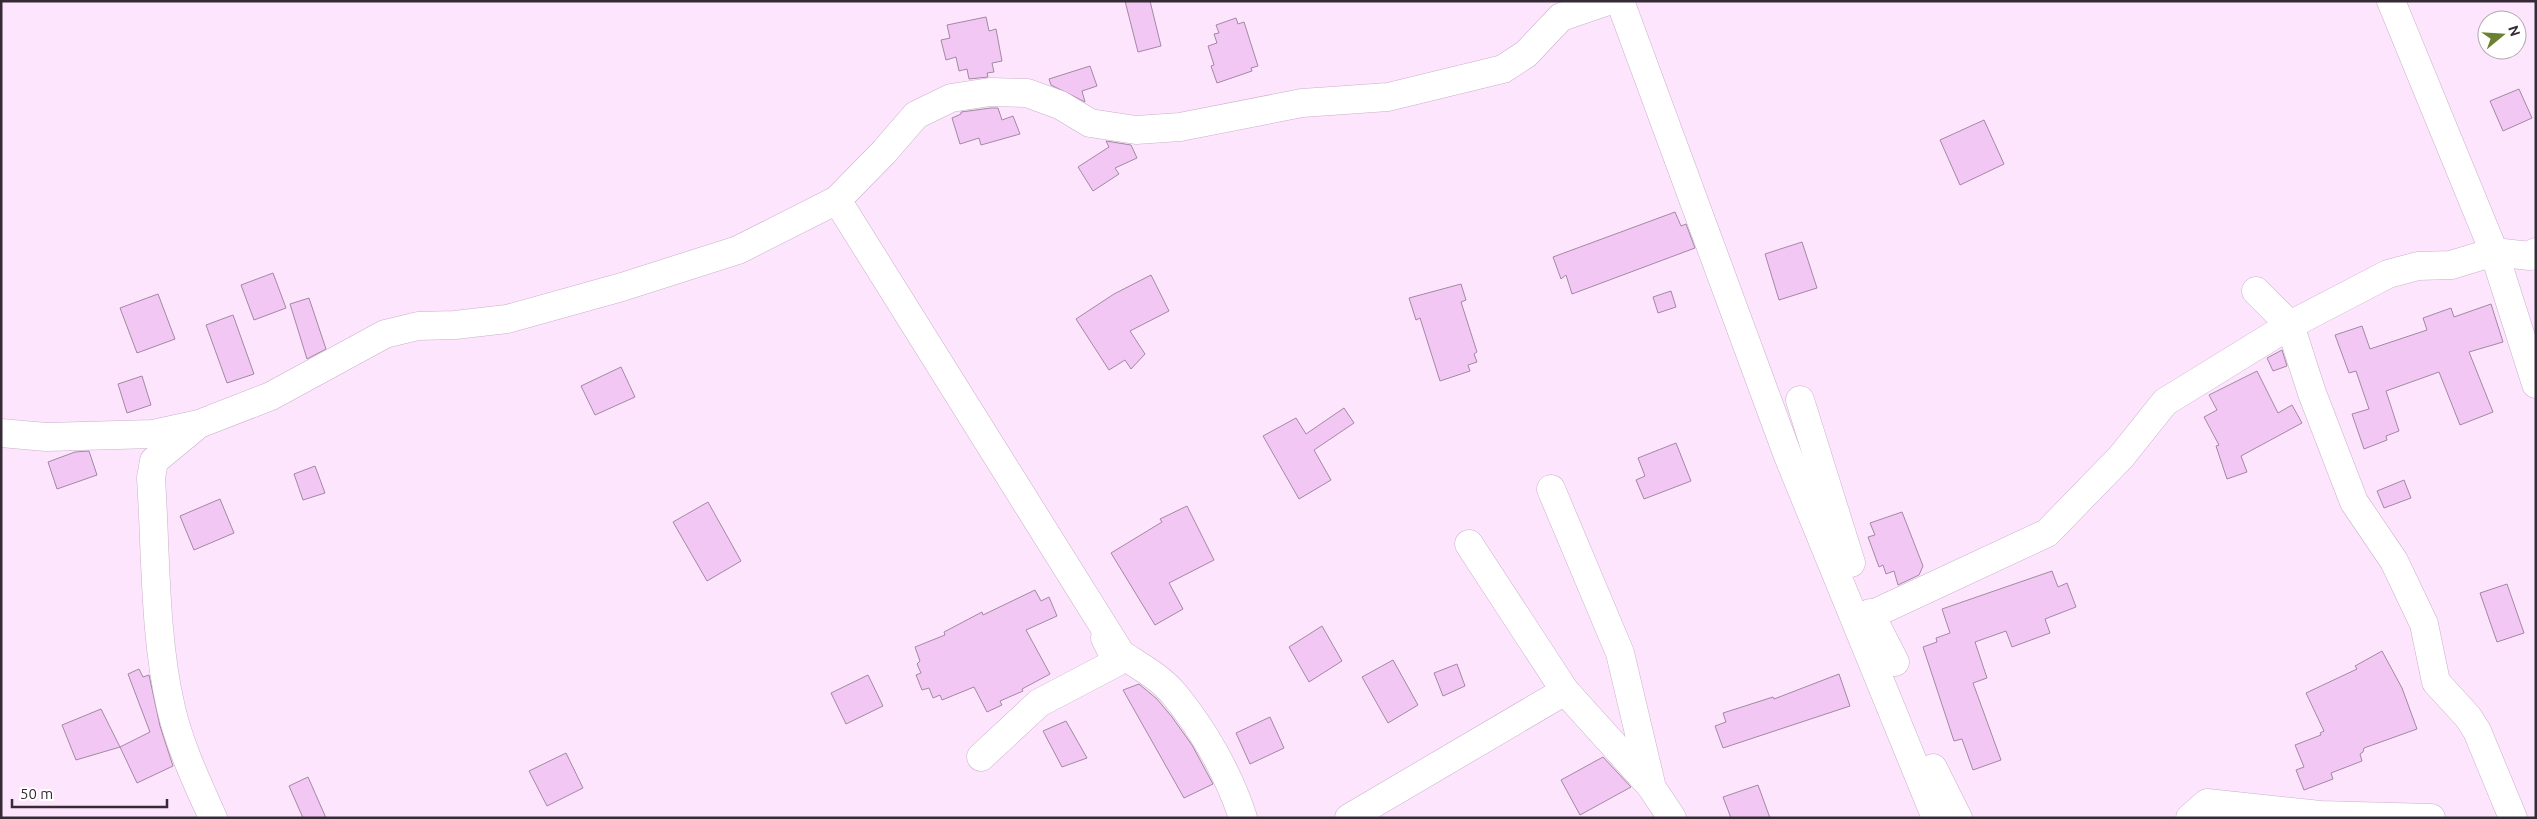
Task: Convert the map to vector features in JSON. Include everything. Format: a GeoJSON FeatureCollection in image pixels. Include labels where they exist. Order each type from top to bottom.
{"type":"FeatureCollection","features":[{"type":"Feature","properties":{"kind":"street"},"geometry":{"type":"LineString","coordinates":[[1,433],[46,437],[153,434],[199,424],[271,396],[385,334],[418,326],[455,325],[507,319],[622,288],[738,250],[837,200],[884,152],[916,115],[951,98],[990,92],[1027,93],[1060,105],[1090,123],[1136,130],[1180,127],[1302,103],[1388,97],[1503,69],[1526,54],[1561,17],[1608,1]]}},
{"type":"Feature","properties":{"kind":"street"},"geometry":{"type":"LineString","coordinates":[[1620,1],[1788,456],[1866,625],[1875,632],[1894,662],[1910,722],[1958,818]]}},
{"type":"Feature","properties":{"kind":"street"},"geometry":{"type":"LineString","coordinates":[[2391,1],[2494,252],[2536,384]]}},
{"type":"Feature","properties":{"kind":"street"},"geometry":{"type":"LineString","coordinates":[[837,200],[1121,654],[1148,672],[1173,693],[1215,754],[1243,818]]}},
{"type":"Feature","properties":{"kind":"street"},"geometry":{"type":"LineString","coordinates":[[1866,625],[2047,533],[2121,457],[2164,402],[2290,325],[2388,274],[2418,266],[2451,265],[2494,252],[2530,256],[2536,252]]}},
{"type":"Feature","properties":{"kind":"street"},"geometry":{"type":"LineString","coordinates":[[2256,291],[2290,325],[2312,393],[2354,502],[2394,562],[2424,624],[2436,682],[2468,717],[2477,731],[2514,818]]}},
{"type":"Feature","properties":{"kind":"street"},"geometry":{"type":"LineString","coordinates":[[1800,400],[1866,625],[1936,818]]}},
{"type":"Feature","properties":{"kind":"street"},"geometry":{"type":"LineString","coordinates":[[199,424],[154,461],[151,478],[162,650],[171,708],[188,764],[213,818]]}},
{"type":"Feature","properties":{"kind":"street"},"geometry":{"type":"LineString","coordinates":[[1551,490],[1620,653],[1652,788]]}},
{"type":"Feature","properties":{"kind":"street"},"geometry":{"type":"LineString","coordinates":[[1469,544],[1566,691],[1652,788],[1672,818]]}},
{"type":"Feature","properties":{"kind":"street"},"geometry":{"type":"LineString","coordinates":[[981,757],[1039,703],[1117,662],[1073,578]]}},
{"type":"Feature","properties":{"kind":"street"},"geometry":{"type":"LineString","coordinates":[[1349,818],[1566,691]]}},
{"type":"Feature","properties":{"kind":"street"},"geometry":{"type":"LineString","coordinates":[[2190,818],[2207,804],[2320,815],[2431,818]]}},
{"type":"Feature","properties":{"kind":"building"},"geometry":{"type":"Polygon","coordinates":[[[1125,1],[1150,1],[1161,46],[1138,52],[1125,1]]]}},
{"type":"Feature","properties":{"kind":"building"},"geometry":{"type":"Polygon","coordinates":[[[986,17],[989,31],[996,29],[1002,61],[992,63],[994,72],[987,73],[988,77],[969,79],[967,69],[959,71],[956,57],[946,60],[941,40],[950,38],[947,25],[986,17]]]}},
{"type":"Feature","properties":{"kind":"building"},"geometry":{"type":"Polygon","coordinates":[[[1236,18],[1238,24],[1244,22],[1258,66],[1251,68],[1252,71],[1217,83],[1211,66],[1214,65],[1208,46],[1217,43],[1214,34],[1219,33],[1216,25],[1236,18]]]}},
{"type":"Feature","properties":{"kind":"building"},"geometry":{"type":"Polygon","coordinates":[[[1090,66],[1097,86],[1082,91],[1085,102],[1051,85],[1049,79],[1090,66]]]}},
{"type":"Feature","properties":{"kind":"building"},"geometry":{"type":"Polygon","coordinates":[[[2519,89],[2532,118],[2503,131],[2490,101],[2519,89]]]}},
{"type":"Feature","properties":{"kind":"building"},"geometry":{"type":"Polygon","coordinates":[[[998,108],[1002,120],[1013,116],[1020,134],[981,145],[979,138],[960,144],[952,118],[961,114],[961,112],[998,108]]]}},
{"type":"Feature","properties":{"kind":"building"},"geometry":{"type":"Polygon","coordinates":[[[1984,120],[2004,164],[1960,185],[1940,140],[1984,120]]]}},
{"type":"Feature","properties":{"kind":"building"},"geometry":{"type":"Polygon","coordinates":[[[1106,141],[1131,145],[1137,158],[1115,168],[1119,174],[1093,191],[1078,167],[1109,147],[1106,141]]]}},
{"type":"Feature","properties":{"kind":"building"},"geometry":{"type":"Polygon","coordinates":[[[1675,212],[1681,226],[1686,224],[1695,248],[1572,294],[1566,275],[1561,279],[1553,257],[1675,212]]]}},
{"type":"Feature","properties":{"kind":"building"},"geometry":{"type":"Polygon","coordinates":[[[1802,242],[1817,288],[1779,300],[1765,254],[1802,242]]]}},
{"type":"Feature","properties":{"kind":"building"},"geometry":{"type":"Polygon","coordinates":[[[273,273],[286,308],[254,320],[241,285],[273,273]]]}},
{"type":"Feature","properties":{"kind":"building"},"geometry":{"type":"Polygon","coordinates":[[[1151,275],[1169,311],[1130,331],[1145,354],[1131,369],[1125,360],[1109,370],[1076,319],[1114,294],[1151,275]]]}},
{"type":"Feature","properties":{"kind":"building"},"geometry":{"type":"Polygon","coordinates":[[[1461,284],[1466,300],[1461,302],[1477,352],[1474,354],[1477,362],[1468,365],[1470,371],[1440,381],[1420,318],[1416,320],[1409,298],[1461,284]]]}},
{"type":"Feature","properties":{"kind":"building"},"geometry":{"type":"Polygon","coordinates":[[[1671,291],[1676,307],[1658,313],[1653,297],[1671,291]]]}},
{"type":"Feature","properties":{"kind":"building"},"geometry":{"type":"Polygon","coordinates":[[[158,294],[175,339],[137,353],[120,308],[158,294]]]}},
{"type":"Feature","properties":{"kind":"building"},"geometry":{"type":"Polygon","coordinates":[[[309,298],[326,349],[307,359],[290,304],[309,298]]]}},
{"type":"Feature","properties":{"kind":"building"},"geometry":{"type":"Polygon","coordinates":[[[2491,304],[2503,342],[2469,352],[2493,412],[2460,425],[2439,372],[2386,391],[2399,431],[2386,436],[2387,440],[2364,449],[2352,414],[2369,409],[2356,371],[2349,373],[2335,335],[2362,326],[2370,349],[2427,330],[2423,318],[2451,308],[2454,317],[2491,304]]]}},
{"type":"Feature","properties":{"kind":"building"},"geometry":{"type":"Polygon","coordinates":[[[233,315],[254,374],[227,383],[206,325],[233,315]]]}},
{"type":"Feature","properties":{"kind":"building"},"geometry":{"type":"Polygon","coordinates":[[[2282,350],[2287,366],[2273,371],[2267,358],[2282,350]]]}},
{"type":"Feature","properties":{"kind":"building"},"geometry":{"type":"Polygon","coordinates":[[[621,367],[635,397],[595,415],[581,386],[621,367]]]}},
{"type":"Feature","properties":{"kind":"building"},"geometry":{"type":"Polygon","coordinates":[[[2257,371],[2278,413],[2292,405],[2302,423],[2241,456],[2247,472],[2227,479],[2216,446],[2219,445],[2204,417],[2217,410],[2209,395],[2257,371]]]}},
{"type":"Feature","properties":{"kind":"building"},"geometry":{"type":"Polygon","coordinates":[[[142,376],[151,405],[127,413],[118,384],[142,376]]]}},
{"type":"Feature","properties":{"kind":"building"},"geometry":{"type":"Polygon","coordinates":[[[1344,408],[1354,423],[1314,450],[1331,480],[1299,499],[1263,436],[1296,418],[1306,434],[1344,408]]]}},
{"type":"Feature","properties":{"kind":"building"},"geometry":{"type":"Polygon","coordinates":[[[1676,443],[1691,481],[1644,499],[1636,480],[1645,476],[1638,458],[1676,443]]]}},
{"type":"Feature","properties":{"kind":"building"},"geometry":{"type":"Polygon","coordinates":[[[89,451],[97,475],[57,489],[48,462],[75,452],[89,451]]]}},
{"type":"Feature","properties":{"kind":"building"},"geometry":{"type":"Polygon","coordinates":[[[315,466],[325,493],[303,500],[294,474],[315,466]]]}},
{"type":"Feature","properties":{"kind":"building"},"geometry":{"type":"Polygon","coordinates":[[[2404,480],[2411,498],[2384,508],[2377,491],[2404,480]]]}},
{"type":"Feature","properties":{"kind":"building"},"geometry":{"type":"Polygon","coordinates":[[[220,499],[234,533],[194,550],[180,516],[220,499]]]}},
{"type":"Feature","properties":{"kind":"building"},"geometry":{"type":"Polygon","coordinates":[[[708,502],[741,561],[707,581],[673,522],[708,502]]]}},
{"type":"Feature","properties":{"kind":"building"},"geometry":{"type":"Polygon","coordinates":[[[1187,506],[1214,560],[1169,583],[1183,609],[1155,625],[1111,553],[1162,522],[1160,519],[1187,506]]]}},
{"type":"Feature","properties":{"kind":"building"},"geometry":{"type":"Polygon","coordinates":[[[1902,512],[1923,566],[1919,575],[1898,585],[1894,571],[1886,574],[1883,565],[1879,567],[1868,537],[1875,535],[1870,523],[1902,512]]]}},
{"type":"Feature","properties":{"kind":"building"},"geometry":{"type":"Polygon","coordinates":[[[2052,571],[2058,587],[2067,583],[2076,607],[2045,619],[2050,633],[2012,647],[2006,631],[1975,642],[1987,678],[1973,683],[2001,760],[1973,770],[1962,739],[1954,741],[1923,647],[1937,642],[1936,638],[1950,633],[1942,609],[2052,571]]]}},
{"type":"Feature","properties":{"kind":"building"},"geometry":{"type":"Polygon","coordinates":[[[2507,584],[2524,633],[2497,642],[2480,593],[2507,584]]]}},
{"type":"Feature","properties":{"kind":"building"},"geometry":{"type":"Polygon","coordinates":[[[1035,590],[1041,601],[1049,597],[1057,616],[1026,630],[1050,674],[1022,689],[1023,691],[1000,701],[1002,705],[987,712],[974,687],[942,700],[940,695],[933,698],[929,688],[922,690],[916,675],[921,673],[917,664],[920,661],[915,647],[945,635],[944,632],[982,612],[983,615],[1035,590]]]}},
{"type":"Feature","properties":{"kind":"building"},"geometry":{"type":"Polygon","coordinates":[[[1322,626],[1342,661],[1309,682],[1289,647],[1322,626]]]}},
{"type":"Feature","properties":{"kind":"building"},"geometry":{"type":"Polygon","coordinates":[[[2382,651],[2402,688],[2417,729],[2364,748],[2360,754],[2362,761],[2331,773],[2333,779],[2304,790],[2296,770],[2304,767],[2295,745],[2321,735],[2320,733],[2324,731],[2306,693],[2357,669],[2355,666],[2382,651]]]}},
{"type":"Feature","properties":{"kind":"building"},"geometry":{"type":"Polygon","coordinates":[[[1393,660],[1418,705],[1388,723],[1362,677],[1393,660]]]}},
{"type":"Feature","properties":{"kind":"building"},"geometry":{"type":"Polygon","coordinates":[[[1457,664],[1465,686],[1443,696],[1434,673],[1457,664]]]}},
{"type":"Feature","properties":{"kind":"building"},"geometry":{"type":"Polygon","coordinates":[[[139,669],[143,677],[149,675],[160,726],[173,766],[137,783],[120,747],[150,732],[128,674],[139,669]]]}},
{"type":"Feature","properties":{"kind":"building"},"geometry":{"type":"Polygon","coordinates":[[[1839,674],[1850,706],[1723,748],[1715,726],[1726,722],[1723,713],[1773,697],[1774,699],[1839,674]]]}},
{"type":"Feature","properties":{"kind":"building"},"geometry":{"type":"Polygon","coordinates":[[[868,675],[883,706],[846,724],[831,693],[868,675]]]}},
{"type":"Feature","properties":{"kind":"building"},"geometry":{"type":"Polygon","coordinates":[[[1139,684],[1157,699],[1172,717],[1192,745],[1213,784],[1184,798],[1123,690],[1139,684]]]}},
{"type":"Feature","properties":{"kind":"building"},"geometry":{"type":"Polygon","coordinates":[[[101,709],[120,747],[76,760],[62,725],[101,709]]]}},
{"type":"Feature","properties":{"kind":"building"},"geometry":{"type":"Polygon","coordinates":[[[1270,717],[1284,748],[1250,764],[1236,733],[1270,717]]]}},
{"type":"Feature","properties":{"kind":"building"},"geometry":{"type":"Polygon","coordinates":[[[1066,721],[1087,758],[1062,767],[1043,731],[1066,721]]]}},
{"type":"Feature","properties":{"kind":"building"},"geometry":{"type":"Polygon","coordinates":[[[566,753],[583,788],[547,806],[529,771],[566,753]]]}},
{"type":"Feature","properties":{"kind":"building"},"geometry":{"type":"Polygon","coordinates":[[[1603,757],[1631,787],[1580,815],[1561,780],[1603,757]]]}},
{"type":"Feature","properties":{"kind":"building"},"geometry":{"type":"Polygon","coordinates":[[[308,777],[326,818],[303,818],[289,786],[308,777]]]}},
{"type":"Feature","properties":{"kind":"building"},"geometry":{"type":"Polygon","coordinates":[[[1758,785],[1770,818],[1731,818],[1723,797],[1758,785]]]}}]}
